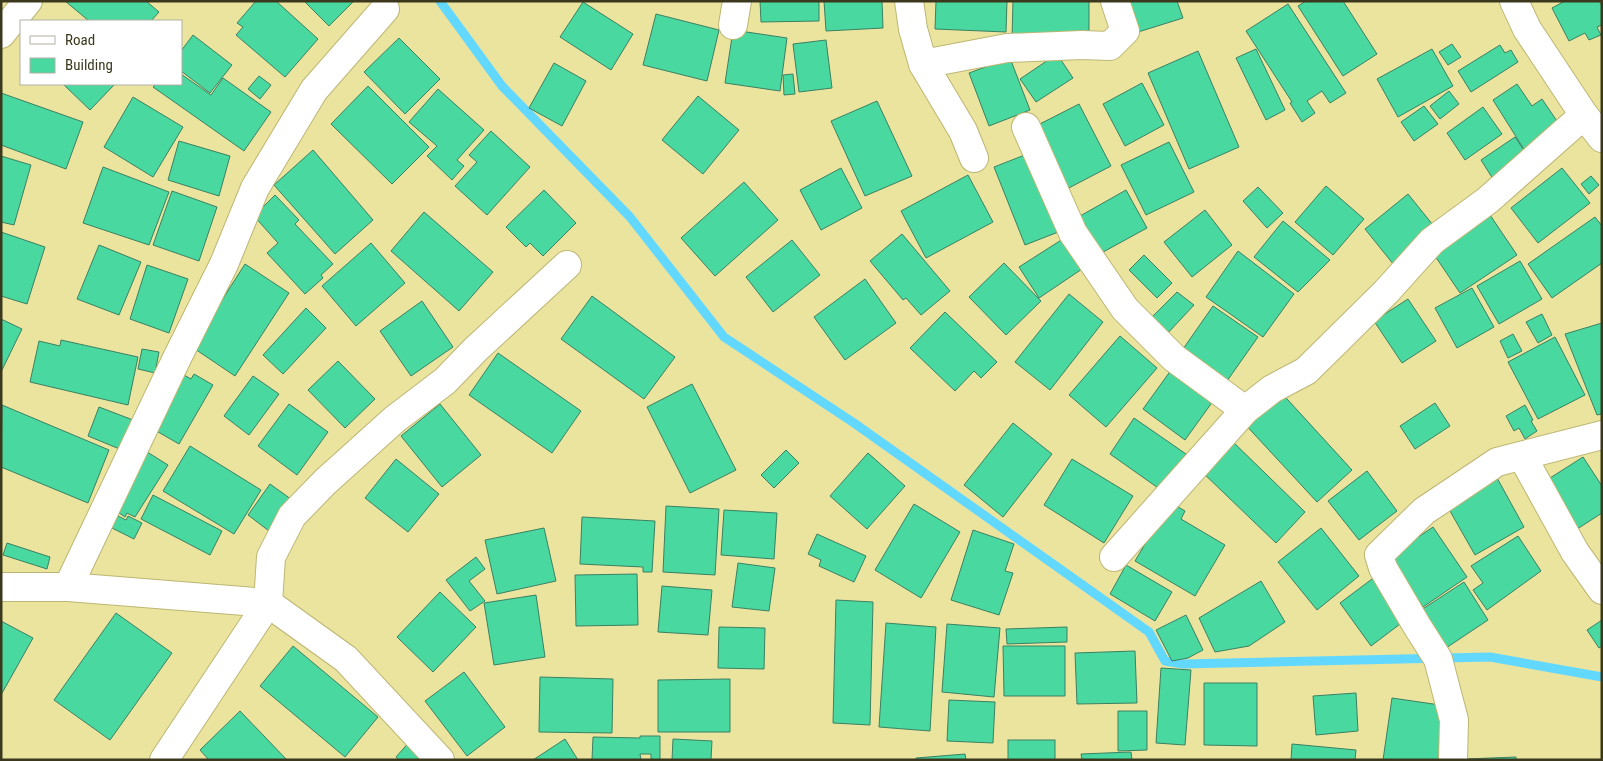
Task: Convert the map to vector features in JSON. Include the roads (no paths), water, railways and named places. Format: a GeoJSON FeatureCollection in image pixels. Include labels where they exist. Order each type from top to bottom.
{"type":"FeatureCollection","features":[{"type":"Feature","properties":{"kind":"street"},"geometry":{"type":"LineString","coordinates":[[1,34],[28,1]]}},
{"type":"Feature","properties":{"kind":"street"},"geometry":{"type":"LineString","coordinates":[[909,1],[913,29],[923,64],[963,132],[974,158]]}},
{"type":"Feature","properties":{"kind":"street"},"geometry":{"type":"LineString","coordinates":[[923,64],[1007,48],[1082,45],[1110,46],[1125,31],[1115,1]]}},
{"type":"Feature","properties":{"kind":"street"},"geometry":{"type":"LineString","coordinates":[[1514,1],[1527,29],[1584,115],[1602,138]]}},
{"type":"Feature","properties":{"kind":"street"},"geometry":{"type":"LineString","coordinates":[[68,587],[224,264],[255,188],[314,90],[385,9]]}},
{"type":"Feature","properties":{"kind":"street"},"geometry":{"type":"LineString","coordinates":[[1114,557],[1245,410],[1272,389],[1306,371],[1386,292],[1432,240],[1488,200],[1584,115]]}},
{"type":"Feature","properties":{"kind":"street"},"geometry":{"type":"LineString","coordinates":[[1026,127],[1073,233],[1125,309],[1174,358],[1245,410]]}},
{"type":"Feature","properties":{"kind":"street"},"geometry":{"type":"LineString","coordinates":[[164,760],[268,603],[271,557],[292,516],[325,482],[395,419],[445,380],[567,265]]}},
{"type":"Feature","properties":{"kind":"street"},"geometry":{"type":"LineString","coordinates":[[1453,760],[1454,720],[1438,659],[1383,568],[1379,555],[1424,512],[1497,462],[1602,435]]}},
{"type":"Feature","properties":{"kind":"street"},"geometry":{"type":"LineString","coordinates":[[1522,456],[1575,552],[1602,590]]}},
{"type":"Feature","properties":{"kind":"street"},"geometry":{"type":"LineString","coordinates":[[1,587],[68,587],[268,603],[346,659],[440,760]]}},
{"type":"Feature","properties":{"kind":"waterway"},"geometry":{"type":"LineString","coordinates":[[440,1],[502,86],[630,217],[724,337],[854,423],[1149,632],[1165,661],[1183,664],[1490,657],[1602,677]]}}]}
